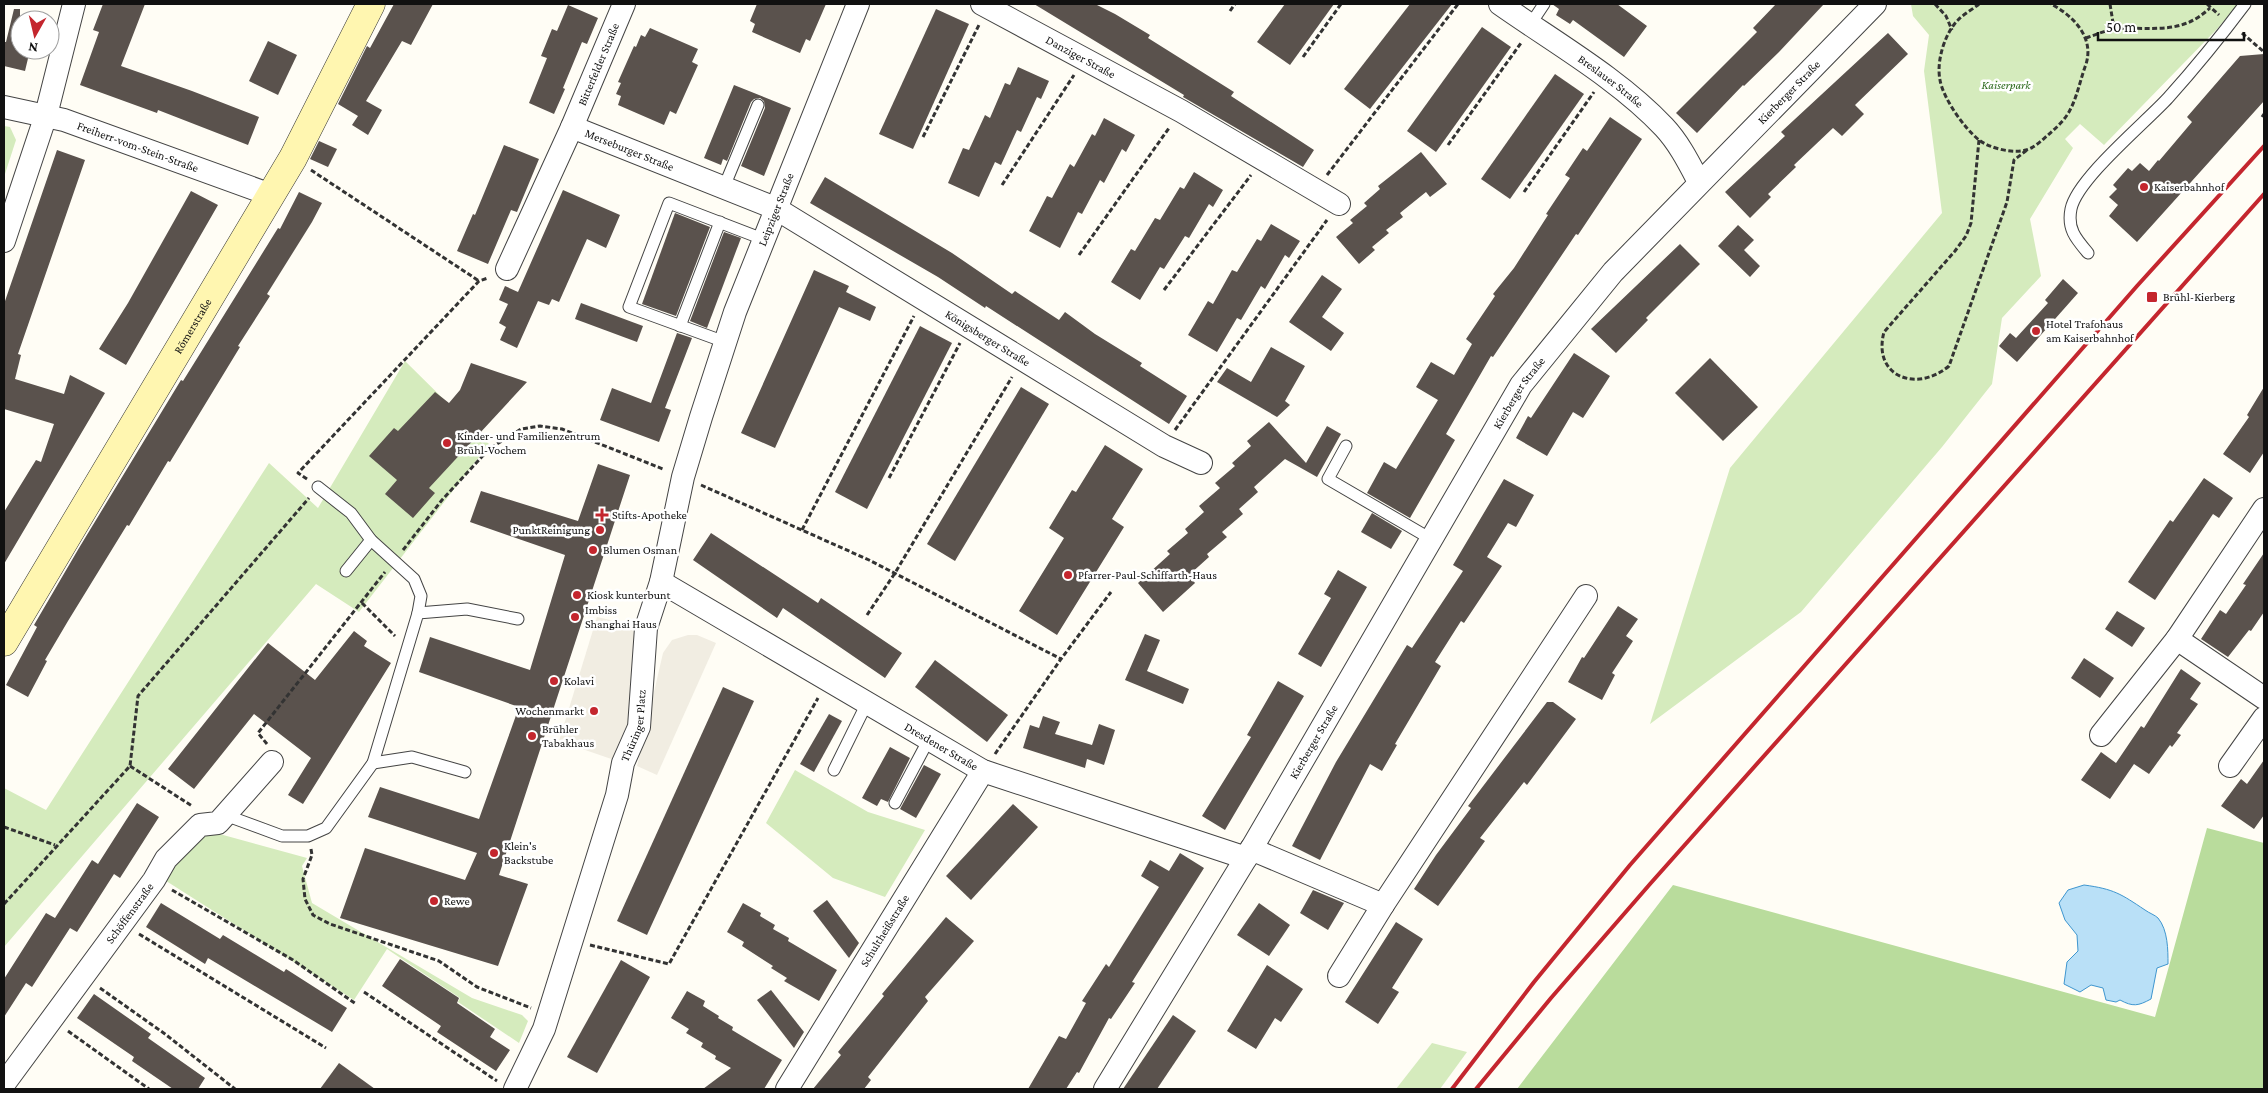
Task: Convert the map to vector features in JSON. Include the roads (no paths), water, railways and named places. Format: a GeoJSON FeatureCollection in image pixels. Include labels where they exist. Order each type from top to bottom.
{"type":"FeatureCollection","features":[{"type":"Feature","properties":{"kind":"main road","name":"Römerstraße"},"geometry":{"type":"LineString","coordinates":[[4,642],[294,158],[371,4]]}},
{"type":"Feature","properties":{"kind":"street"},"geometry":{"type":"LineString","coordinates":[[4,241],[46,115],[74,4]]}},
{"type":"Feature","properties":{"kind":"street","name":"Bitterfelder Straße"},"geometry":{"type":"LineString","coordinates":[[572,127],[624,4]]}},
{"type":"Feature","properties":{"kind":"street","name":"Leipziger Straße"},"geometry":{"type":"LineString","coordinates":[[700,417],[763,239],[858,4]]}},
{"type":"Feature","properties":{"kind":"street","name":"Breslauer Straße"},"geometry":{"type":"LineString","coordinates":[[1500,4],[1604,77],[1665,128],[1686,157],[1699,182]]}},
{"type":"Feature","properties":{"kind":"street","name":"Kierberger Straße"},"geometry":{"type":"LineString","coordinates":[[1104,1089],[1248,854],[1522,385],[1613,272],[1875,4]]}},
{"type":"Feature","properties":{"kind":"street","name":"Danziger Straße"},"geometry":{"type":"LineString","coordinates":[[985,5],[1181,111],[1339,204]]}},
{"type":"Feature","properties":{"kind":"street","name":"Freiherr-vom-Stein-Straße"},"geometry":{"type":"LineString","coordinates":[[4,107],[64,120],[271,196]]}},
{"type":"Feature","properties":{"kind":"street","name":"Merseburger Straße"},"geometry":{"type":"LineString","coordinates":[[507,269],[572,127],[775,208]]}},
{"type":"Feature","properties":{"kind":"street","name":"Königsberger Straße"},"geometry":{"type":"LineString","coordinates":[[775,208],[1164,446],[1201,463]]}},
{"type":"Feature","properties":{"kind":"street","name":"Thüringer Platz"},"geometry":{"type":"LineString","coordinates":[[508,1087],[546,1022],[617,795],[623,763],[639,728],[646,628],[661,582],[682,477],[700,417]]}},
{"type":"Feature","properties":{"kind":"street"},"geometry":{"type":"LineString","coordinates":[[2101,735],[2177,638],[2264,509]]}},
{"type":"Feature","properties":{"kind":"street","name":"Dresdener Straße"},"geometry":{"type":"LineString","coordinates":[[661,582],[983,770],[1248,854]]}},
{"type":"Feature","properties":{"kind":"street"},"geometry":{"type":"LineString","coordinates":[[1340,976],[1383,905],[1586,596]]}},
{"type":"Feature","properties":{"kind":"street"},"geometry":{"type":"LineString","coordinates":[[2177,638],[2264,698]]}},
{"type":"Feature","properties":{"kind":"street"},"geometry":{"type":"LineString","coordinates":[[2230,766],[2264,718]]}},
{"type":"Feature","properties":{"kind":"street"},"geometry":{"type":"LineString","coordinates":[[221,819],[272,762]]}},
{"type":"Feature","properties":{"kind":"street","name":"Schultheißstraße"},"geometry":{"type":"LineString","coordinates":[[787,1089],[983,770]]}},
{"type":"Feature","properties":{"kind":"street","name":"Schöffenstraße"},"geometry":{"type":"LineString","coordinates":[[4,1084],[154,880],[166,859],[200,825],[221,819]]}},
{"type":"Feature","properties":{"kind":"street"},"geometry":{"type":"LineString","coordinates":[[1248,854],[1383,905]]}},
{"type":"Feature","properties":{"kind":"lane"},"geometry":{"type":"LineString","coordinates":[[1531,26],[1544,4]]}},
{"type":"Feature","properties":{"kind":"lane"},"geometry":{"type":"LineString","coordinates":[[2088,253],[2070,230],[2071,209],[2078,194],[2116,148],[2167,99],[2245,4]]}},
{"type":"Feature","properties":{"kind":"lane"},"geometry":{"type":"LineString","coordinates":[[724,187],[758,105]]}},
{"type":"Feature","properties":{"kind":"lane"},"geometry":{"type":"LineString","coordinates":[[725,342],[629,308],[669,203],[763,239]]}},
{"type":"Feature","properties":{"kind":"lane"},"geometry":{"type":"LineString","coordinates":[[680,326],[720,222]]}},
{"type":"Feature","properties":{"kind":"lane"},"geometry":{"type":"LineString","coordinates":[[1346,446],[1328,479],[1431,539]]}},
{"type":"Feature","properties":{"kind":"lane"},"geometry":{"type":"LineString","coordinates":[[221,819],[282,836],[308,836],[326,828],[373,763],[408,649],[421,596],[414,579],[371,540],[351,513],[318,487]]}},
{"type":"Feature","properties":{"kind":"lane"},"geometry":{"type":"LineString","coordinates":[[346,571],[371,540]]}},
{"type":"Feature","properties":{"kind":"lane"},"geometry":{"type":"LineString","coordinates":[[418,613],[467,609],[518,619]]}},
{"type":"Feature","properties":{"kind":"lane"},"geometry":{"type":"LineString","coordinates":[[834,770],[867,703]]}},
{"type":"Feature","properties":{"kind":"lane"},"geometry":{"type":"LineString","coordinates":[[895,803],[929,739]]}},
{"type":"Feature","properties":{"kind":"lane"},"geometry":{"type":"LineString","coordinates":[[373,763],[412,757],[465,772]]}},
{"type":"Feature","properties":{"kind":"water"},"geometry":{"type":"Polygon","coordinates":[[[2084,885],[2103,888],[2117,893],[2158,918],[2164,928],[2167,940],[2168,964],[2157,968],[2151,999],[2136,1005],[2120,1000],[2116,1002],[2106,1000],[2103,988],[2091,985],[2080,992],[2064,984],[2067,962],[2078,951],[2077,935],[2065,920],[2059,903],[2068,890],[2084,885]]]}},
{"type":"Feature","properties":{"kind":"railway"},"geometry":{"type":"LineString","coordinates":[[1452,1089],[1534,982],[1630,865],[2137,286],[2264,146]]}},
{"type":"Feature","properties":{"kind":"railway"},"geometry":{"type":"LineString","coordinates":[[1476,1089],[1551,998],[1650,884],[2264,194]]}},
{"type":"Feature","properties":{"kind":"place","name":"Kaiserbahnhof"},"geometry":{"type":"Point","coordinates":[2144,187]}},
{"type":"Feature","properties":{"kind":"place","name":"Brühl-Kierberg"},"geometry":{"type":"Point","coordinates":[2152,297]}},
{"type":"Feature","properties":{"kind":"place","name":"Hotel Trafohaus am Kaiserbahnhof"},"geometry":{"type":"Point","coordinates":[2036,331]}},
{"type":"Feature","properties":{"kind":"place","name":"Kinder- und Familienzentrum Brühl-Vochem"},"geometry":{"type":"Point","coordinates":[447,443]}},
{"type":"Feature","properties":{"kind":"place","name":"Stifts-Apotheke"},"geometry":{"type":"Point","coordinates":[602,515]}},
{"type":"Feature","properties":{"kind":"place","name":"PunktReinigung"},"geometry":{"type":"Point","coordinates":[600,530]}},
{"type":"Feature","properties":{"kind":"place","name":"Blumen Osman"},"geometry":{"type":"Point","coordinates":[593,550]}},
{"type":"Feature","properties":{"kind":"place","name":"Pfarrer-Paul-Schiffarth-Haus"},"geometry":{"type":"Point","coordinates":[1068,575]}},
{"type":"Feature","properties":{"kind":"place","name":"Kiosk kunterbunt"},"geometry":{"type":"Point","coordinates":[577,595]}},
{"type":"Feature","properties":{"kind":"place","name":"Imbiss Shanghai Haus"},"geometry":{"type":"Point","coordinates":[575,617]}},
{"type":"Feature","properties":{"kind":"place","name":"Kolavi"},"geometry":{"type":"Point","coordinates":[554,681]}},
{"type":"Feature","properties":{"kind":"place","name":"Wochenmarkt"},"geometry":{"type":"Point","coordinates":[594,711]}},
{"type":"Feature","properties":{"kind":"place","name":"Brühler Tabakhaus"},"geometry":{"type":"Point","coordinates":[532,736]}},
{"type":"Feature","properties":{"kind":"place","name":"Klein's Backstube"},"geometry":{"type":"Point","coordinates":[494,853]}},
{"type":"Feature","properties":{"kind":"place","name":"Rewe"},"geometry":{"type":"Point","coordinates":[434,901]}},
{"type":"Feature","properties":{"kind":"park label","name":"Kaiserpark"},"geometry":{"type":"Point","coordinates":[2006,85]}}]}
